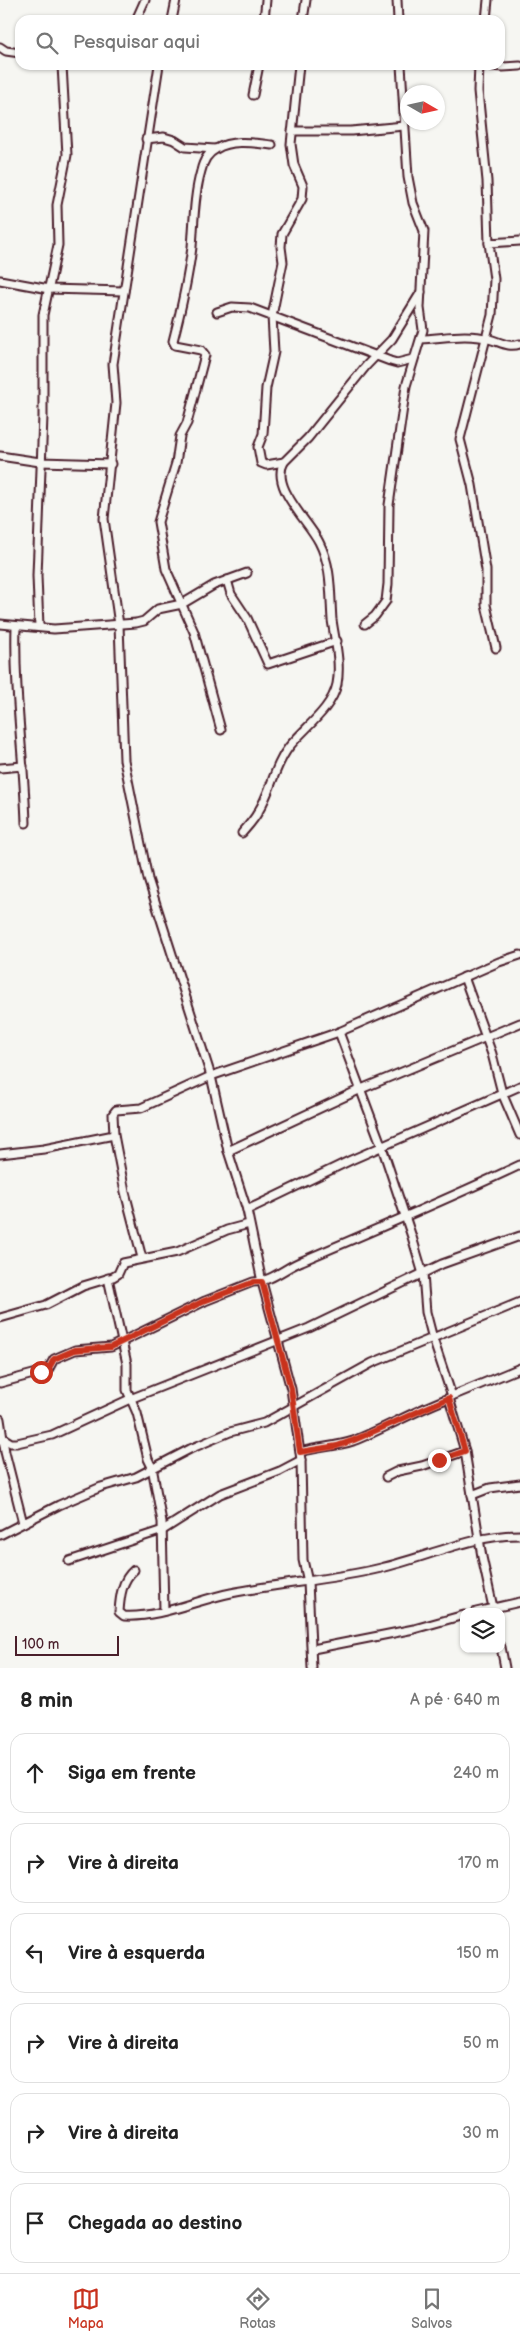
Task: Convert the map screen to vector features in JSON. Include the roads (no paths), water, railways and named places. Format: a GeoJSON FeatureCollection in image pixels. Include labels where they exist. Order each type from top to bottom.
{"type":"FeatureCollection","features":[{"type":"Feature","properties":{"kind":"street"},"geometry":{"type":"LineString","coordinates":[[138,15],[145,0]]}},
{"type":"Feature","properties":{"kind":"street"},"geometry":{"type":"LineString","coordinates":[[173,15],[176,0]]}},
{"type":"Feature","properties":{"kind":"street"},"geometry":{"type":"LineString","coordinates":[[264,15],[266,0]]}},
{"type":"Feature","properties":{"kind":"street"},"geometry":{"type":"LineString","coordinates":[[304,15],[306,0]]}},
{"type":"Feature","properties":{"kind":"street"},"geometry":{"type":"LineString","coordinates":[[397,0],[398,15]]}},
{"type":"Feature","properties":{"kind":"street"},"geometry":{"type":"LineString","coordinates":[[486,15],[488,0]]}},
{"type":"Feature","properties":{"kind":"street"},"geometry":{"type":"LineString","coordinates":[[0,47],[6,51],[15,52]]}},
{"type":"Feature","properties":{"kind":"street"},"geometry":{"type":"LineString","coordinates":[[505,66],[520,66]]}},
{"type":"Feature","properties":{"kind":"street"},"geometry":{"type":"LineString","coordinates":[[39,626],[37,576],[43,416],[42,332],[58,245],[57,205],[67,156],[62,70]]}},
{"type":"Feature","properties":{"kind":"street"},"geometry":{"type":"LineString","coordinates":[[158,70],[146,139],[113,364],[116,403],[104,520],[119,625],[124,760],[148,879],[211,1076],[228,1150],[254,1237],[262,1282],[291,1389],[300,1456],[303,1560],[308,1582],[312,1668]]}},
{"type":"Feature","properties":{"kind":"street"},"geometry":{"type":"LineString","coordinates":[[252,95],[258,70]]}},
{"type":"Feature","properties":{"kind":"street"},"geometry":{"type":"LineString","coordinates":[[284,462],[266,465],[261,463],[258,447],[263,434],[266,388],[274,352],[272,316],[284,262],[281,247],[282,234],[302,199],[302,186],[294,165],[292,131],[298,70]]}},
{"type":"Feature","properties":{"kind":"street"},"geometry":{"type":"LineString","coordinates":[[401,70],[402,85]]}},
{"type":"Feature","properties":{"kind":"street"},"geometry":{"type":"LineString","coordinates":[[477,70],[487,182],[488,244],[494,279],[492,315],[488,338],[460,439],[462,450],[468,461],[486,570],[486,605],[496,648]]}},
{"type":"Feature","properties":{"kind":"street"},"geometry":{"type":"LineString","coordinates":[[292,131],[351,131],[400,126]]}},
{"type":"Feature","properties":{"kind":"street"},"geometry":{"type":"LineString","coordinates":[[364,624],[375,616],[386,601],[389,505],[406,386],[413,359],[421,339],[424,231],[410,190],[404,130]]}},
{"type":"Feature","properties":{"kind":"street"},"geometry":{"type":"LineString","coordinates":[[146,139],[164,136],[185,147],[215,149],[241,142],[272,145]]}},
{"type":"Feature","properties":{"kind":"street"},"geometry":{"type":"LineString","coordinates":[[215,149],[206,158],[201,170],[188,271],[173,344],[201,350],[205,355],[187,423],[180,436],[176,463],[158,522],[166,570],[194,632],[221,730]]}},
{"type":"Feature","properties":{"kind":"street"},"geometry":{"type":"LineString","coordinates":[[488,244],[520,241]]}},
{"type":"Feature","properties":{"kind":"street"},"geometry":{"type":"LineString","coordinates":[[0,280],[49,289],[124,291]]}},
{"type":"Feature","properties":{"kind":"street"},"geometry":{"type":"LineString","coordinates":[[242,834],[258,812],[288,748],[327,705],[337,685],[337,641],[332,620],[332,588],[327,561],[318,541],[285,492],[281,467],[392,339],[421,292]]}},
{"type":"Feature","properties":{"kind":"street"},"geometry":{"type":"LineString","coordinates":[[217,312],[232,307],[250,308],[345,346],[397,363],[413,359]]}},
{"type":"Feature","properties":{"kind":"street"},"geometry":{"type":"LineString","coordinates":[[421,339],[458,336],[488,338],[504,345],[520,344]]}},
{"type":"Feature","properties":{"kind":"street"},"geometry":{"type":"LineString","coordinates":[[0,456],[40,462],[111,464]]}},
{"type":"Feature","properties":{"kind":"street"},"geometry":{"type":"LineString","coordinates":[[0,624],[39,626],[54,629],[119,625],[144,621],[158,610],[182,604],[214,585],[247,572]]}},
{"type":"Feature","properties":{"kind":"street"},"geometry":{"type":"LineString","coordinates":[[227,580],[232,594],[247,618],[268,664],[337,641]]}},
{"type":"Feature","properties":{"kind":"street"},"geometry":{"type":"LineString","coordinates":[[16,626],[15,664],[26,823]]}},
{"type":"Feature","properties":{"kind":"street"},"geometry":{"type":"LineString","coordinates":[[0,768],[23,766]]}},
{"type":"Feature","properties":{"kind":"street"},"geometry":{"type":"LineString","coordinates":[[142,1258],[129,1210],[114,1135],[113,1114],[116,1110],[141,1108],[211,1076],[339,1032],[520,954]]}},
{"type":"Feature","properties":{"kind":"street"},"geometry":{"type":"LineString","coordinates":[[464,977],[486,1038],[502,1093],[520,1135]]}},
{"type":"Feature","properties":{"kind":"street"},"geometry":{"type":"LineString","coordinates":[[228,1150],[361,1089],[520,1023]]}},
{"type":"Feature","properties":{"kind":"street"},"geometry":{"type":"LineString","coordinates":[[339,1032],[382,1146],[423,1274],[426,1312],[465,1451],[493,1608]]}},
{"type":"Feature","properties":{"kind":"street"},"geometry":{"type":"LineString","coordinates":[[246,1210],[382,1146],[520,1086]]}},
{"type":"Feature","properties":{"kind":"street"},"geometry":{"type":"LineString","coordinates":[[0,1154],[44,1149],[114,1135]]}},
{"type":"Feature","properties":{"kind":"street"},"geometry":{"type":"LineString","coordinates":[[0,1384],[48,1370],[54,1359],[75,1350],[111,1347],[204,1301],[254,1282],[262,1282],[296,1263],[405,1215],[448,1199],[520,1165]]}},
{"type":"Feature","properties":{"kind":"street"},"geometry":{"type":"LineString","coordinates":[[0,1318],[46,1305],[83,1286],[118,1274],[123,1263],[177,1252],[227,1230],[249,1224]]}},
{"type":"Feature","properties":{"kind":"street"},"geometry":{"type":"LineString","coordinates":[[3,1438],[11,1443],[17,1443],[52,1435],[130,1399],[309,1328],[442,1264],[520,1236]]}},
{"type":"Feature","properties":{"kind":"street"},"geometry":{"type":"LineString","coordinates":[[108,1278],[122,1341],[130,1399],[137,1413],[148,1460],[152,1468],[163,1530],[164,1611]]}},
{"type":"Feature","properties":{"kind":"street"},"geometry":{"type":"LineString","coordinates":[[0,1535],[59,1504],[101,1487],[136,1477],[190,1449],[230,1432],[264,1423],[372,1363],[520,1302]]}},
{"type":"Feature","properties":{"kind":"street"},"geometry":{"type":"LineString","coordinates":[[68,1561],[163,1530],[220,1494],[280,1471],[300,1456],[354,1440],[520,1368]]}},
{"type":"Feature","properties":{"kind":"street"},"geometry":{"type":"LineString","coordinates":[[0,1419],[23,1523]]}},
{"type":"Feature","properties":{"kind":"street"},"geometry":{"type":"LineString","coordinates":[[386,1477],[398,1471],[422,1466],[465,1451]]}},
{"type":"Feature","properties":{"kind":"street"},"geometry":{"type":"LineString","coordinates":[[472,1495],[490,1488],[520,1484]]}},
{"type":"Feature","properties":{"kind":"street"},"geometry":{"type":"LineString","coordinates":[[134,1570],[126,1577],[119,1612],[124,1616],[164,1611],[231,1593],[308,1582],[384,1568],[446,1547],[520,1535]]}},
{"type":"Feature","properties":{"kind":"street"},"geometry":{"type":"LineString","coordinates":[[500,1608],[520,1602]]}},
{"type":"Feature","properties":{"kind":"street"},"geometry":{"type":"LineString","coordinates":[[312,1649],[399,1632],[460,1616]]}},
{"type":"Feature","properties":{"kind":"street"},"geometry":{"type":"LineString","coordinates":[[502,1653],[505,1668]]}}]}
